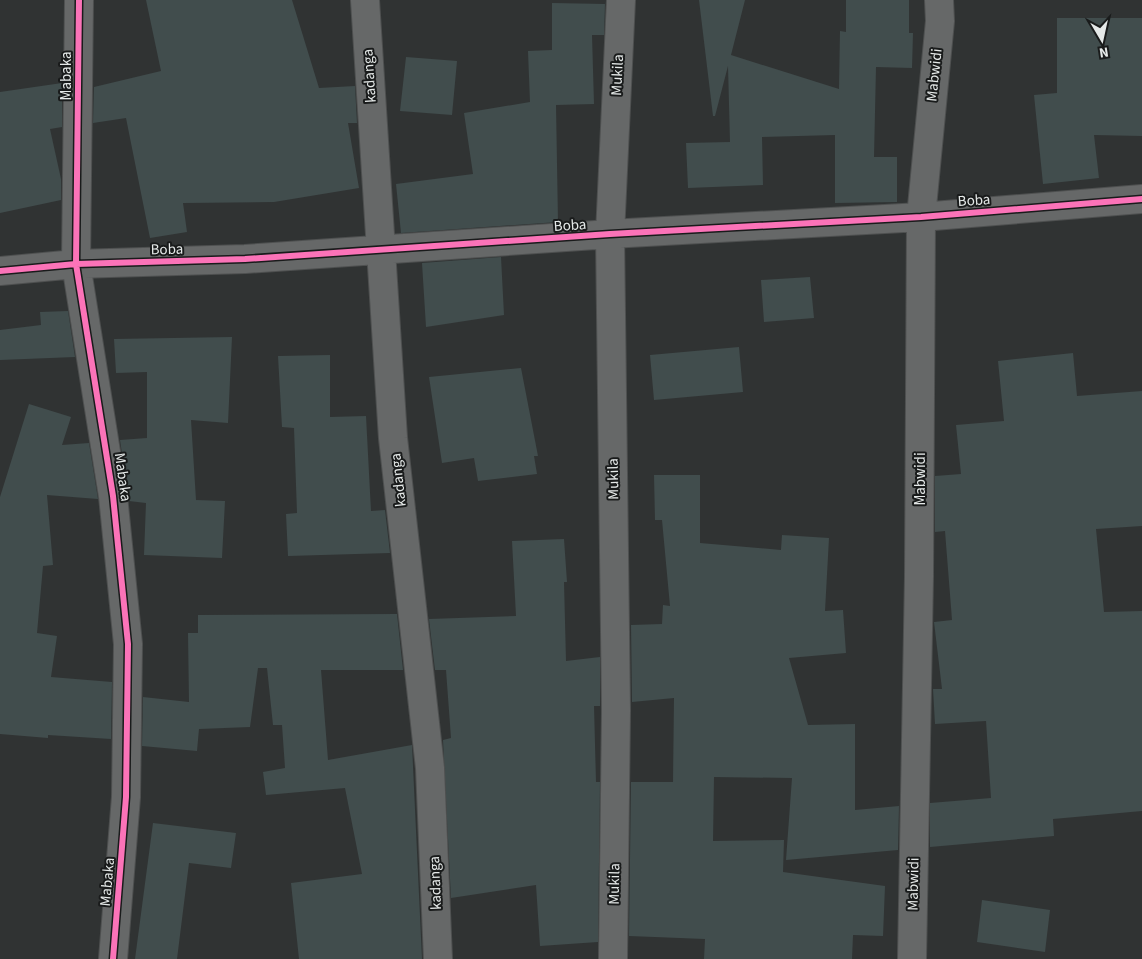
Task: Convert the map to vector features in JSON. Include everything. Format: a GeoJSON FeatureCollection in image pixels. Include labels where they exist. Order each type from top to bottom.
{"type":"FeatureCollection","features":[{"type":"Feature","properties":{"kind":"street","name":"Mabaka"},"geometry":{"type":"LineString","coordinates":[[79,0],[76,264],[113,496],[128,644],[126,797],[113,959]]}},
{"type":"Feature","properties":{"kind":"street","name":"kadanga"},"geometry":{"type":"LineString","coordinates":[[365,0],[393,438],[430,768],[438,959]]}},
{"type":"Feature","properties":{"kind":"street","name":"Mukila"},"geometry":{"type":"LineString","coordinates":[[613,959],[616,711],[610,234],[621,0]]}},
{"type":"Feature","properties":{"kind":"street","name":"Mabwidi"},"geometry":{"type":"LineString","coordinates":[[912,959],[920,566],[921,217],[940,21],[939,0]]}},
{"type":"Feature","properties":{"kind":"street","name":"Boba"},"geometry":{"type":"LineString","coordinates":[[0,271],[76,264],[246,259],[610,234],[921,217],[1142,199]]}},
{"type":"Feature","properties":{"kind":"building"},"geometry":{"type":"Polygon","coordinates":[[[146,0],[292,0],[319,88],[355,86],[357,123],[348,123],[359,188],[274,202],[183,203],[187,232],[150,238],[126,118],[93,123],[94,87],[161,71],[146,0]]]}},
{"type":"Feature","properties":{"kind":"building"},"geometry":{"type":"Polygon","coordinates":[[[699,0],[745,0],[731,55],[839,89],[840,31],[846,32],[846,0],[909,0],[909,33],[913,33],[912,68],[876,67],[874,157],[897,157],[897,202],[835,203],[835,135],[762,137],[763,185],[688,188],[686,143],[730,142],[728,66],[715,116],[713,116],[699,0]]]}},
{"type":"Feature","properties":{"kind":"building"},"geometry":{"type":"Polygon","coordinates":[[[552,3],[605,4],[604,35],[592,35],[594,104],[556,105],[558,222],[401,233],[396,184],[473,174],[464,113],[530,102],[528,51],[552,50],[552,3]]]}},
{"type":"Feature","properties":{"kind":"building"},"geometry":{"type":"Polygon","coordinates":[[[1057,18],[1142,18],[1142,136],[1094,135],[1099,178],[1043,184],[1034,95],[1057,93],[1057,18]]]}},
{"type":"Feature","properties":{"kind":"building"},"geometry":{"type":"Polygon","coordinates":[[[406,57],[457,61],[452,115],[400,111],[406,57]]]}},
{"type":"Feature","properties":{"kind":"building"},"geometry":{"type":"Polygon","coordinates":[[[62,83],[62,127],[50,129],[61,179],[61,200],[0,213],[0,92],[62,83]]]}},
{"type":"Feature","properties":{"kind":"building"},"geometry":{"type":"Polygon","coordinates":[[[501,257],[504,315],[426,327],[422,263],[501,257]]]}},
{"type":"Feature","properties":{"kind":"building"},"geometry":{"type":"Polygon","coordinates":[[[810,277],[814,318],[764,322],[761,280],[810,277]]]}},
{"type":"Feature","properties":{"kind":"building"},"geometry":{"type":"Polygon","coordinates":[[[68,311],[75,357],[0,360],[0,330],[41,325],[40,312],[68,311]]]}},
{"type":"Feature","properties":{"kind":"building"},"geometry":{"type":"Polygon","coordinates":[[[232,337],[228,423],[191,420],[196,500],[225,501],[222,558],[144,555],[146,503],[129,501],[120,440],[147,438],[147,372],[116,373],[114,339],[232,337]]]}},
{"type":"Feature","properties":{"kind":"building"},"geometry":{"type":"Polygon","coordinates":[[[739,347],[743,392],[654,400],[650,355],[739,347]]]}},
{"type":"Feature","properties":{"kind":"building"},"geometry":{"type":"Polygon","coordinates":[[[1073,353],[1077,396],[1142,391],[1142,526],[1096,529],[1104,612],[1142,611],[1142,811],[1053,819],[1054,836],[930,847],[930,803],[991,798],[986,721],[935,724],[933,689],[942,689],[934,622],[952,620],[945,531],[935,532],[935,476],[961,474],[956,425],[1004,421],[998,361],[1073,353]]]}},
{"type":"Feature","properties":{"kind":"building"},"geometry":{"type":"Polygon","coordinates":[[[330,355],[330,417],[366,416],[371,511],[385,510],[390,553],[288,556],[286,514],[297,513],[294,428],[282,427],[278,356],[330,355]]]}},
{"type":"Feature","properties":{"kind":"building"},"geometry":{"type":"Polygon","coordinates":[[[521,368],[538,456],[534,456],[537,474],[478,481],[474,458],[442,463],[429,377],[521,368]]]}},
{"type":"Feature","properties":{"kind":"building"},"geometry":{"type":"Polygon","coordinates":[[[29,404],[71,417],[62,445],[89,443],[98,499],[47,495],[53,565],[43,566],[37,633],[57,636],[51,677],[112,682],[111,739],[48,735],[48,738],[0,734],[0,497],[29,404]]]}},
{"type":"Feature","properties":{"kind":"building"},"geometry":{"type":"Polygon","coordinates":[[[654,475],[700,475],[700,543],[781,550],[782,535],[829,538],[825,611],[843,610],[846,653],[789,658],[808,725],[855,724],[855,810],[899,806],[898,850],[786,860],[792,778],[714,777],[713,841],[784,840],[783,872],[885,886],[883,936],[853,935],[852,959],[704,959],[705,939],[629,936],[631,782],[673,782],[674,698],[632,702],[631,625],[662,624],[663,605],[670,606],[662,520],[655,520],[654,475]]]}},
{"type":"Feature","properties":{"kind":"building"},"geometry":{"type":"Polygon","coordinates":[[[564,539],[567,582],[564,582],[566,661],[600,657],[600,706],[594,706],[596,782],[600,782],[598,942],[540,946],[536,885],[451,898],[443,740],[451,738],[446,670],[435,670],[429,619],[516,616],[512,541],[564,539]]]}},
{"type":"Feature","properties":{"kind":"building"},"geometry":{"type":"Polygon","coordinates":[[[397,614],[403,670],[321,670],[328,760],[412,745],[422,959],[299,959],[291,883],[362,874],[345,788],[266,795],[263,772],[285,768],[282,725],[273,725],[267,668],[258,668],[250,727],[199,729],[197,751],[142,746],[143,697],[189,702],[188,633],[198,633],[198,615],[397,614]]]}},
{"type":"Feature","properties":{"kind":"building"},"geometry":{"type":"Polygon","coordinates":[[[153,823],[236,833],[231,868],[189,863],[177,959],[135,959],[153,823]]]}},
{"type":"Feature","properties":{"kind":"building"},"geometry":{"type":"Polygon","coordinates":[[[982,900],[1050,910],[1045,952],[977,942],[982,900]]]}},
{"type":"Feature","properties":{"kind":"cycle path"},"geometry":{"type":"LineString","coordinates":[[79,0],[76,264],[113,496],[128,644],[126,797],[113,959]]}},
{"type":"Feature","properties":{"kind":"cycle path"},"geometry":{"type":"LineString","coordinates":[[0,271],[76,264],[245,259],[610,234],[921,217],[1142,199]]}}]}
